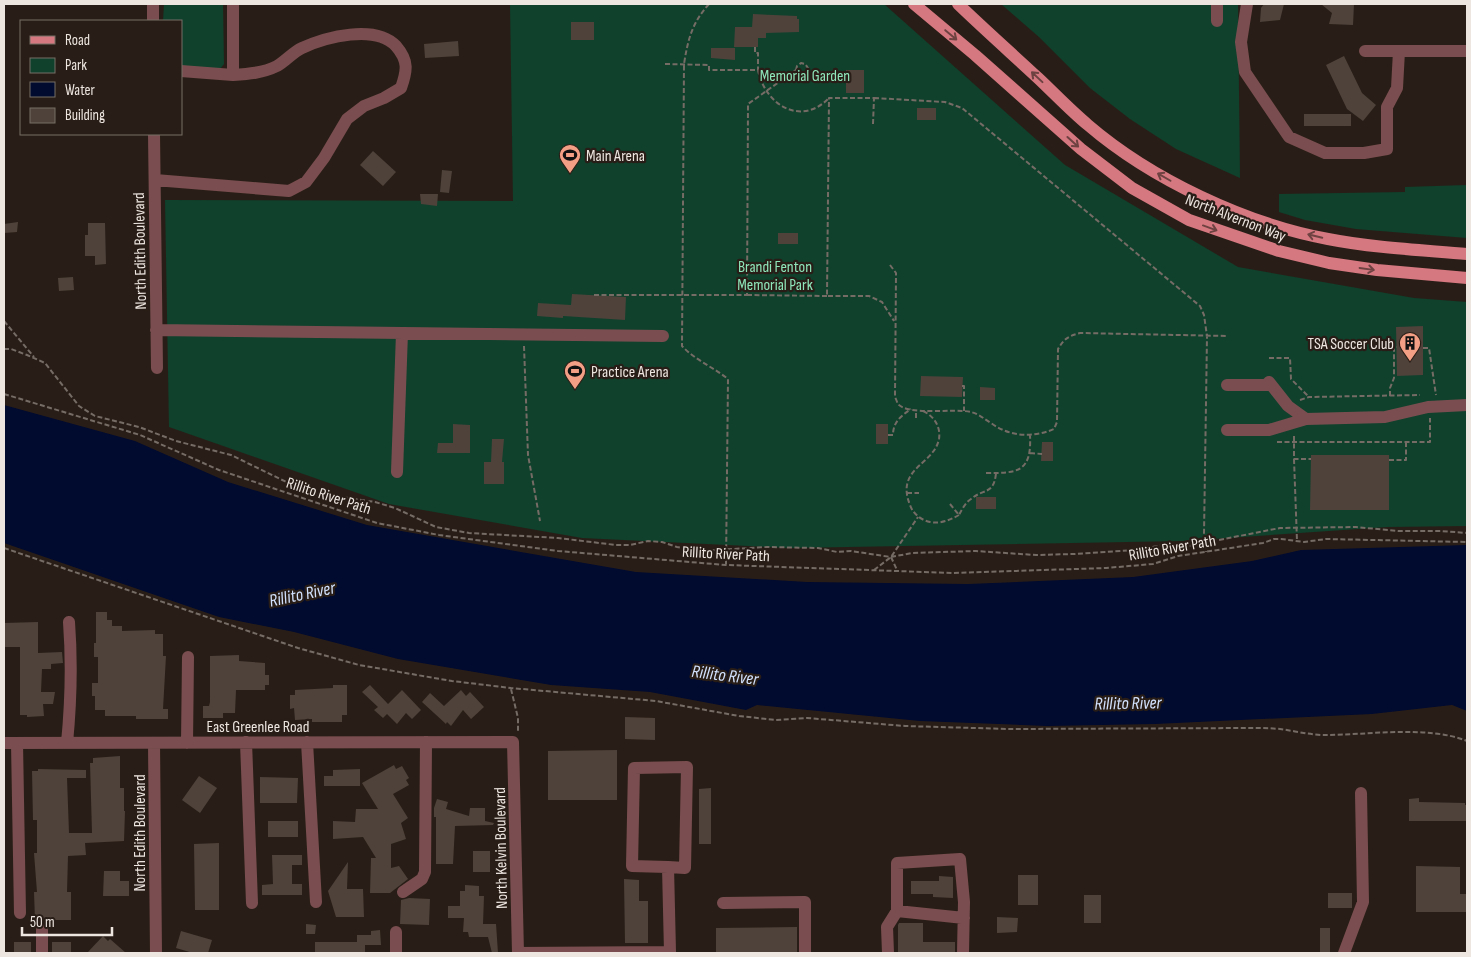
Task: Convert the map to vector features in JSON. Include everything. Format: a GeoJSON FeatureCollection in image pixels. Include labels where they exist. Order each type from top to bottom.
{"type":"FeatureCollection","features":[{"type":"Feature","properties":{"kind":"main road","name":"North Alvernon Way"},"geometry":{"type":"LineString","coordinates":[[914,4],[1081,149],[1132,188],[1190,220],[1279,251],[1329,263],[1377,270],[1467,278]]}},
{"type":"Feature","properties":{"kind":"main road","name":"North Alvernon Way"},"geometry":{"type":"LineString","coordinates":[[958,4],[1088,125],[1137,161],[1185,189],[1238,212],[1288,229],[1328,239],[1377,246],[1467,254]]}},
{"type":"Feature","properties":{"kind":"street"},"geometry":{"type":"LineString","coordinates":[[153,4],[153,20]]}},
{"type":"Feature","properties":{"kind":"street"},"geometry":{"type":"LineString","coordinates":[[232,75],[233,4]]}},
{"type":"Feature","properties":{"kind":"street"},"geometry":{"type":"LineString","coordinates":[[1216,4],[1217,21]]}},
{"type":"Feature","properties":{"kind":"street"},"geometry":{"type":"LineString","coordinates":[[1247,4],[1241,42],[1245,72],[1289,137],[1325,153],[1364,153],[1386,149],[1387,106],[1397,88],[1399,51]]}},
{"type":"Feature","properties":{"kind":"street"},"geometry":{"type":"LineString","coordinates":[[155,180],[289,191],[306,182],[324,158],[347,119],[364,106],[384,98],[401,88],[407,72],[404,56],[394,44],[380,36],[361,34],[334,36],[300,48],[277,66],[256,74],[232,75],[182,71]]}},
{"type":"Feature","properties":{"kind":"street"},"geometry":{"type":"LineString","coordinates":[[1365,51],[1467,50]]}},
{"type":"Feature","properties":{"kind":"street","name":"North Edith Boulevard"},"geometry":{"type":"LineString","coordinates":[[154,135],[157,368]]}},
{"type":"Feature","properties":{"kind":"street"},"geometry":{"type":"LineString","coordinates":[[156,330],[663,336]]}},
{"type":"Feature","properties":{"kind":"street"},"geometry":{"type":"LineString","coordinates":[[397,472],[402,333]]}},
{"type":"Feature","properties":{"kind":"street"},"geometry":{"type":"LineString","coordinates":[[1227,385],[1266,385],[1269,382],[1288,406],[1306,419]]}},
{"type":"Feature","properties":{"kind":"street"},"geometry":{"type":"LineString","coordinates":[[1227,430],[1270,430],[1306,419],[1385,417],[1430,407],[1467,405]]}},
{"type":"Feature","properties":{"kind":"street"},"geometry":{"type":"LineString","coordinates":[[67,743],[72,664],[69,622]]}},
{"type":"Feature","properties":{"kind":"street"},"geometry":{"type":"LineString","coordinates":[[187,743],[188,657]]}},
{"type":"Feature","properties":{"kind":"street"},"geometry":{"type":"LineString","coordinates":[[246,742],[252,903]]}},
{"type":"Feature","properties":{"kind":"street"},"geometry":{"type":"LineString","coordinates":[[307,742],[316,902]]}},
{"type":"Feature","properties":{"kind":"street"},"geometry":{"type":"LineString","coordinates":[[403,892],[422,879],[424,872],[426,742]]}},
{"type":"Feature","properties":{"kind":"street","name":"East Greenlee Road"},"geometry":{"type":"LineString","coordinates":[[4,743],[513,742]]}},
{"type":"Feature","properties":{"kind":"street","name":"North Kelvin Boulevard"},"geometry":{"type":"LineString","coordinates":[[513,742],[518,953]]}},
{"type":"Feature","properties":{"kind":"street"},"geometry":{"type":"LineString","coordinates":[[17,743],[20,913]]}},
{"type":"Feature","properties":{"kind":"street","name":"North Edith Boulevard"},"geometry":{"type":"LineString","coordinates":[[154,743],[156,953]]}},
{"type":"Feature","properties":{"kind":"street"},"geometry":{"type":"LineString","coordinates":[[687,767],[685,868],[668,867],[632,866],[634,768],[687,767]]}},
{"type":"Feature","properties":{"kind":"street"},"geometry":{"type":"LineString","coordinates":[[1344,953],[1363,902],[1361,793]]}},
{"type":"Feature","properties":{"kind":"street"},"geometry":{"type":"LineString","coordinates":[[888,953],[887,927],[897,911],[897,862],[960,859],[964,902],[963,953]]}},
{"type":"Feature","properties":{"kind":"street"},"geometry":{"type":"LineString","coordinates":[[518,953],[670,952],[668,867]]}},
{"type":"Feature","properties":{"kind":"street"},"geometry":{"type":"LineString","coordinates":[[724,903],[805,902],[805,953]]}},
{"type":"Feature","properties":{"kind":"street"},"geometry":{"type":"LineString","coordinates":[[897,911],[964,918]]}},
{"type":"Feature","properties":{"kind":"street"},"geometry":{"type":"LineString","coordinates":[[42,930],[42,953]]}},
{"type":"Feature","properties":{"kind":"street"},"geometry":{"type":"LineString","coordinates":[[396,932],[396,953]]}},
{"type":"Feature","properties":{"kind":"path"},"geometry":{"type":"LineString","coordinates":[[709,4],[698,17],[687,44],[684,64],[682,346],[689,354],[728,379],[726,566]]}},
{"type":"Feature","properties":{"kind":"path"},"geometry":{"type":"LineString","coordinates":[[754,47],[754,53],[758,53],[760,80],[766,92],[780,106],[799,110],[815,108],[829,98],[874,98],[945,102],[962,108],[1200,306],[1204,315],[1207,336],[1204,543],[1206,552]]}},
{"type":"Feature","properties":{"kind":"path"},"geometry":{"type":"LineString","coordinates":[[747,295],[748,104],[796,70],[797,66],[801,63],[805,64],[808,68],[803,75],[798,74],[796,70]]}},
{"type":"Feature","properties":{"kind":"path"},"geometry":{"type":"LineString","coordinates":[[665,64],[709,65],[709,70],[758,70]]}},
{"type":"Feature","properties":{"kind":"path"},"geometry":{"type":"LineString","coordinates":[[827,296],[829,98]]}},
{"type":"Feature","properties":{"kind":"path"},"geometry":{"type":"LineString","coordinates":[[874,98],[874,124]]}},
{"type":"Feature","properties":{"kind":"path"},"geometry":{"type":"LineString","coordinates":[[890,265],[896,273],[895,397],[898,404],[905,408],[916,410],[972,412],[1002,430],[1030,435],[1054,429],[1057,422],[1058,349],[1069,336],[1080,333],[1228,336]]}},
{"type":"Feature","properties":{"kind":"path"},"geometry":{"type":"LineString","coordinates":[[594,295],[869,296],[882,302],[895,323]]}},
{"type":"Feature","properties":{"kind":"path"},"geometry":{"type":"LineString","coordinates":[[4,321],[35,358]]}},
{"type":"Feature","properties":{"kind":"path"},"geometry":{"type":"LineString","coordinates":[[523,334],[528,455],[540,521]]}},
{"type":"Feature","properties":{"kind":"path"},"geometry":{"type":"LineString","coordinates":[[1390,396],[1390,388],[1394,378],[1394,347],[1397,347]]}},
{"type":"Feature","properties":{"kind":"path"},"geometry":{"type":"LineString","coordinates":[[1423,348],[1429,348],[1436,395]]}},
{"type":"Feature","properties":{"kind":"path"},"geometry":{"type":"LineString","coordinates":[[4,349],[11,349],[45,363],[79,406],[95,416],[139,428],[176,441],[231,455],[311,494],[376,502],[436,526],[469,533],[558,538],[616,545],[630,545],[648,541],[662,542],[699,551],[767,547],[818,548],[891,557],[912,553],[976,551],[1036,555],[1075,554],[1135,550],[1163,545],[1183,547],[1260,531],[1295,528],[1356,527],[1398,531],[1440,530],[1467,533]]}},
{"type":"Feature","properties":{"kind":"path"},"geometry":{"type":"LineString","coordinates":[[1270,358],[1290,358],[1291,379],[1309,398]]}},
{"type":"Feature","properties":{"kind":"path"},"geometry":{"type":"LineString","coordinates":[[962,386],[964,386],[964,411]]}},
{"type":"Feature","properties":{"kind":"path","name":"Rillito River Path"},"geometry":{"type":"LineString","coordinates":[[4,394],[140,435],[219,470],[377,523],[439,535],[558,551],[726,566],[953,573],[1106,568],[1152,564],[1178,556],[1263,543],[1274,539],[1297,542],[1326,539],[1467,542]]}},
{"type":"Feature","properties":{"kind":"path"},"geometry":{"type":"LineString","coordinates":[[1270,442],[1430,442],[1430,407]]}},
{"type":"Feature","properties":{"kind":"path"},"geometry":{"type":"LineString","coordinates":[[888,435],[892,435],[896,421],[911,409]]}},
{"type":"Feature","properties":{"kind":"path"},"geometry":{"type":"LineString","coordinates":[[916,410],[916,418]]}},
{"type":"Feature","properties":{"kind":"path"},"geometry":{"type":"LineString","coordinates":[[921,410],[935,421],[939,440],[934,450],[909,479],[907,493],[912,509],[918,517],[931,522],[943,522],[959,515],[969,500],[978,494],[988,491],[996,482],[996,473]]}},
{"type":"Feature","properties":{"kind":"path"},"geometry":{"type":"LineString","coordinates":[[986,473],[1015,472],[1024,466],[1030,454],[1030,435]]}},
{"type":"Feature","properties":{"kind":"path"},"geometry":{"type":"LineString","coordinates":[[1389,460],[1406,460],[1406,442]]}},
{"type":"Feature","properties":{"kind":"path"},"geometry":{"type":"LineString","coordinates":[[1030,454],[1042,454]]}},
{"type":"Feature","properties":{"kind":"path"},"geometry":{"type":"LineString","coordinates":[[1294,459],[1297,542]]}},
{"type":"Feature","properties":{"kind":"path"},"geometry":{"type":"LineString","coordinates":[[907,493],[919,493]]}},
{"type":"Feature","properties":{"kind":"path"},"geometry":{"type":"LineString","coordinates":[[950,504],[959,515]]}},
{"type":"Feature","properties":{"kind":"path"},"geometry":{"type":"LineString","coordinates":[[874,570],[891,557],[918,517]]}},
{"type":"Feature","properties":{"kind":"path"},"geometry":{"type":"LineString","coordinates":[[4,548],[298,648],[359,664],[408,674],[511,688],[656,701],[739,716],[776,720],[807,718],[905,726],[1009,729],[1249,728],[1279,729],[1325,735],[1428,733],[1445,735],[1467,742]]}},
{"type":"Feature","properties":{"kind":"path"},"geometry":{"type":"LineString","coordinates":[[891,557],[897,570]]}},
{"type":"Feature","properties":{"kind":"path"},"geometry":{"type":"LineString","coordinates":[[511,688],[518,718],[518,730],[513,742]]}},
{"type":"Feature","properties":{"kind":"green space"},"geometry":{"type":"Polygon","coordinates":[[[164,4],[223,4],[224,64],[220,69],[182,69],[182,20],[163,20],[164,4]]]}},
{"type":"Feature","properties":{"kind":"green space","name":"Brandi Fenton Memorial Park"},"geometry":{"type":"Polygon","coordinates":[[[510,4],[884,4],[1065,165],[1238,267],[1414,298],[1467,302],[1467,526],[1387,527],[1183,541],[790,548],[582,538],[389,504],[169,427],[165,200],[513,201],[510,4]]]}},
{"type":"Feature","properties":{"kind":"green space"},"geometry":{"type":"Polygon","coordinates":[[[1001,4],[1238,4],[1240,178],[1176,149],[1130,119],[1090,88],[1039,37],[1001,4]]]}},
{"type":"Feature","properties":{"kind":"green space"},"geometry":{"type":"Polygon","coordinates":[[[1467,185],[1467,238],[1356,229],[1305,220],[1279,212],[1279,194],[1405,192],[1405,187],[1467,185]]]}},
{"type":"Feature","properties":{"kind":"water","name":"Rillito River"},"geometry":{"type":"Polygon","coordinates":[[[4,405],[135,441],[228,482],[367,525],[636,572],[807,582],[968,584],[1133,577],[1252,561],[1301,550],[1467,545],[1467,711],[1452,705],[1372,714],[1155,724],[1047,726],[920,721],[757,705],[746,710],[650,692],[551,685],[398,659],[294,632],[219,617],[4,543],[4,405]]]}},
{"type":"Feature","properties":{"kind":"building"},"geometry":{"type":"Polygon","coordinates":[[[1264,4],[1284,4],[1280,20],[1260,22],[1261,8],[1264,4]]]}},
{"type":"Feature","properties":{"kind":"building"},"geometry":{"type":"Polygon","coordinates":[[[1321,4],[1354,4],[1353,25],[1329,24],[1332,13],[1321,4]]]}},
{"type":"Feature","properties":{"kind":"building"},"geometry":{"type":"Polygon","coordinates":[[[753,14],[797,16],[797,19],[799,19],[799,32],[766,33],[766,38],[758,38],[758,47],[734,47],[735,27],[752,27],[753,14]]]}},
{"type":"Feature","properties":{"kind":"building"},"geometry":{"type":"Polygon","coordinates":[[[571,22],[594,22],[594,40],[571,40],[571,22]]]}},
{"type":"Feature","properties":{"kind":"building"},"geometry":{"type":"Polygon","coordinates":[[[458,41],[459,56],[425,58],[424,44],[458,41]]]}},
{"type":"Feature","properties":{"kind":"building"},"geometry":{"type":"Polygon","coordinates":[[[711,48],[735,48],[735,60],[711,58],[711,48]]]}},
{"type":"Feature","properties":{"kind":"building"},"geometry":{"type":"Polygon","coordinates":[[[1344,56],[1362,93],[1376,105],[1363,121],[1347,109],[1326,65],[1344,56]]]}},
{"type":"Feature","properties":{"kind":"building"},"geometry":{"type":"Polygon","coordinates":[[[846,70],[864,70],[864,93],[846,93],[846,70]]]}},
{"type":"Feature","properties":{"kind":"building"},"geometry":{"type":"Polygon","coordinates":[[[917,108],[936,108],[936,120],[917,120],[917,108]]]}},
{"type":"Feature","properties":{"kind":"building"},"geometry":{"type":"Polygon","coordinates":[[[1304,114],[1351,114],[1351,126],[1304,126],[1304,114]]]}},
{"type":"Feature","properties":{"kind":"building"},"geometry":{"type":"Polygon","coordinates":[[[373,151],[396,172],[383,186],[360,165],[373,151]]]}},
{"type":"Feature","properties":{"kind":"building"},"geometry":{"type":"Polygon","coordinates":[[[442,170],[452,171],[449,193],[440,192],[442,170]]]}},
{"type":"Feature","properties":{"kind":"building"},"geometry":{"type":"Polygon","coordinates":[[[420,194],[438,194],[437,206],[421,204],[420,194]]]}},
{"type":"Feature","properties":{"kind":"building"},"geometry":{"type":"Polygon","coordinates":[[[18,222],[17,232],[4,233],[4,224],[18,222]]]}},
{"type":"Feature","properties":{"kind":"building"},"geometry":{"type":"Polygon","coordinates":[[[88,223],[105,223],[106,264],[95,265],[95,256],[85,256],[85,235],[88,235],[88,223]]]}},
{"type":"Feature","properties":{"kind":"building"},"geometry":{"type":"Polygon","coordinates":[[[778,233],[798,233],[798,244],[778,244],[778,233]]]}},
{"type":"Feature","properties":{"kind":"building"},"geometry":{"type":"Polygon","coordinates":[[[73,277],[74,290],[59,291],[58,278],[73,277]]]}},
{"type":"Feature","properties":{"kind":"building"},"geometry":{"type":"Polygon","coordinates":[[[572,294],[626,297],[625,320],[537,316],[538,303],[571,305],[572,294]]]}},
{"type":"Feature","properties":{"kind":"building","name":"TSA Soccer Club"},"geometry":{"type":"Polygon","coordinates":[[[1423,326],[1423,375],[1397,376],[1396,327],[1423,326]]]}},
{"type":"Feature","properties":{"kind":"building"},"geometry":{"type":"Polygon","coordinates":[[[921,376],[963,377],[962,397],[920,396],[921,376]]]}},
{"type":"Feature","properties":{"kind":"building"},"geometry":{"type":"Polygon","coordinates":[[[980,387],[995,388],[995,400],[980,400],[980,387]]]}},
{"type":"Feature","properties":{"kind":"building"},"geometry":{"type":"Polygon","coordinates":[[[453,424],[470,425],[470,453],[437,453],[438,443],[453,443],[453,424]]]}},
{"type":"Feature","properties":{"kind":"building"},"geometry":{"type":"Polygon","coordinates":[[[876,424],[888,424],[888,444],[876,444],[876,424]]]}},
{"type":"Feature","properties":{"kind":"building"},"geometry":{"type":"Polygon","coordinates":[[[492,439],[504,439],[502,462],[504,462],[504,484],[484,484],[484,462],[491,462],[492,439]]]}},
{"type":"Feature","properties":{"kind":"building"},"geometry":{"type":"Polygon","coordinates":[[[1042,442],[1053,442],[1053,461],[1041,461],[1042,442]]]}},
{"type":"Feature","properties":{"kind":"building"},"geometry":{"type":"Polygon","coordinates":[[[1311,455],[1389,455],[1389,510],[1310,510],[1311,455]]]}},
{"type":"Feature","properties":{"kind":"building"},"geometry":{"type":"Polygon","coordinates":[[[976,497],[996,497],[996,509],[976,509],[976,497]]]}},
{"type":"Feature","properties":{"kind":"building"},"geometry":{"type":"Polygon","coordinates":[[[96,612],[107,612],[107,620],[112,620],[112,626],[122,626],[122,631],[155,630],[155,634],[163,634],[163,656],[166,656],[163,709],[168,709],[168,719],[136,719],[136,716],[105,716],[105,710],[95,710],[95,696],[92,696],[92,683],[98,683],[98,657],[94,657],[96,612]]]}},
{"type":"Feature","properties":{"kind":"building"},"geometry":{"type":"Polygon","coordinates":[[[38,622],[38,653],[62,652],[63,663],[51,664],[51,669],[42,669],[41,692],[55,692],[53,704],[43,704],[44,716],[27,717],[27,715],[20,715],[20,647],[4,647],[4,623],[38,622]]]}},
{"type":"Feature","properties":{"kind":"building"},"geometry":{"type":"Polygon","coordinates":[[[239,655],[239,661],[265,663],[265,675],[269,675],[269,685],[265,685],[265,690],[236,690],[235,713],[223,713],[223,718],[203,718],[203,706],[209,706],[210,702],[210,656],[239,655]]]}},
{"type":"Feature","properties":{"kind":"building"},"geometry":{"type":"Polygon","coordinates":[[[333,685],[347,685],[347,715],[342,715],[342,722],[312,722],[312,719],[295,720],[294,708],[290,709],[290,695],[295,695],[295,690],[333,688],[333,685]]]}},
{"type":"Feature","properties":{"kind":"building"},"geometry":{"type":"Polygon","coordinates":[[[370,685],[388,704],[402,690],[421,710],[412,719],[406,713],[397,724],[387,714],[383,718],[374,710],[378,707],[362,692],[370,685]]]}},
{"type":"Feature","properties":{"kind":"building"},"geometry":{"type":"Polygon","coordinates":[[[461,690],[466,696],[470,692],[484,707],[471,719],[463,710],[451,726],[447,722],[446,724],[422,702],[430,693],[444,706],[461,690]]]}},
{"type":"Feature","properties":{"kind":"building"},"geometry":{"type":"Polygon","coordinates":[[[625,717],[655,718],[655,740],[625,739],[625,717]]]}},
{"type":"Feature","properties":{"kind":"building"},"geometry":{"type":"Polygon","coordinates":[[[617,750],[617,800],[548,800],[548,751],[617,750]]]}},
{"type":"Feature","properties":{"kind":"building"},"geometry":{"type":"Polygon","coordinates":[[[120,756],[120,788],[124,788],[124,841],[85,843],[86,855],[68,856],[67,892],[71,892],[71,920],[35,920],[34,892],[37,892],[34,853],[37,853],[37,820],[33,820],[32,771],[38,771],[38,769],[86,770],[86,778],[67,778],[69,833],[92,833],[90,763],[93,763],[93,758],[120,756]]]}},
{"type":"Feature","properties":{"kind":"building"},"geometry":{"type":"Polygon","coordinates":[[[394,765],[396,769],[402,766],[409,778],[406,780],[409,785],[393,794],[408,818],[401,823],[406,839],[391,844],[391,868],[399,866],[408,879],[390,893],[370,893],[371,858],[376,858],[363,837],[333,839],[333,821],[355,822],[356,809],[378,809],[362,783],[394,765]]]}},
{"type":"Feature","properties":{"kind":"building"},"geometry":{"type":"Polygon","coordinates":[[[360,769],[360,786],[324,786],[324,776],[333,776],[333,770],[360,769]]]}},
{"type":"Feature","properties":{"kind":"building"},"geometry":{"type":"Polygon","coordinates":[[[199,776],[217,788],[200,813],[182,800],[199,776]]]}},
{"type":"Feature","properties":{"kind":"building"},"geometry":{"type":"Polygon","coordinates":[[[260,777],[298,778],[297,803],[260,803],[260,777]]]}},
{"type":"Feature","properties":{"kind":"building"},"geometry":{"type":"Polygon","coordinates":[[[711,788],[711,844],[699,844],[699,789],[711,788]]]}},
{"type":"Feature","properties":{"kind":"building"},"geometry":{"type":"Polygon","coordinates":[[[1419,798],[1419,802],[1465,803],[1467,805],[1467,821],[1409,821],[1409,799],[1419,798]]]}},
{"type":"Feature","properties":{"kind":"building"},"geometry":{"type":"Polygon","coordinates":[[[437,799],[448,802],[446,809],[469,816],[470,808],[485,808],[485,821],[494,823],[493,825],[455,826],[453,864],[436,864],[436,817],[434,817],[434,808],[437,799]]]}},
{"type":"Feature","properties":{"kind":"building"},"geometry":{"type":"Polygon","coordinates":[[[268,821],[298,821],[298,837],[268,837],[268,821]]]}},
{"type":"Feature","properties":{"kind":"building"},"geometry":{"type":"Polygon","coordinates":[[[219,843],[219,910],[195,910],[194,844],[219,843]]]}},
{"type":"Feature","properties":{"kind":"building"},"geometry":{"type":"Polygon","coordinates":[[[473,851],[490,851],[490,872],[473,872],[473,851]]]}},
{"type":"Feature","properties":{"kind":"building"},"geometry":{"type":"Polygon","coordinates":[[[272,855],[302,855],[302,865],[292,865],[292,884],[302,884],[302,895],[262,895],[262,885],[273,884],[272,855]]]}},
{"type":"Feature","properties":{"kind":"building"},"geometry":{"type":"Polygon","coordinates":[[[348,862],[347,889],[363,889],[364,917],[336,917],[328,891],[348,862]]]}},
{"type":"Feature","properties":{"kind":"building"},"geometry":{"type":"Polygon","coordinates":[[[1416,866],[1460,867],[1460,894],[1467,894],[1467,912],[1416,912],[1416,866]]]}},
{"type":"Feature","properties":{"kind":"building"},"geometry":{"type":"Polygon","coordinates":[[[104,871],[120,871],[120,881],[129,881],[129,896],[103,896],[104,871]]]}},
{"type":"Feature","properties":{"kind":"building"},"geometry":{"type":"Polygon","coordinates":[[[1018,875],[1038,875],[1038,905],[1018,905],[1018,875]]]}},
{"type":"Feature","properties":{"kind":"building"},"geometry":{"type":"Polygon","coordinates":[[[939,876],[953,877],[953,898],[933,897],[933,894],[911,894],[911,881],[939,881],[939,876]]]}},
{"type":"Feature","properties":{"kind":"building"},"geometry":{"type":"Polygon","coordinates":[[[624,879],[639,880],[639,901],[648,901],[648,943],[625,943],[624,879]]]}},
{"type":"Feature","properties":{"kind":"building"},"geometry":{"type":"Polygon","coordinates":[[[465,885],[479,886],[479,896],[484,896],[483,924],[496,924],[498,953],[492,953],[488,937],[469,937],[468,932],[463,932],[464,918],[448,918],[448,906],[460,906],[460,891],[465,891],[465,885]]]}},
{"type":"Feature","properties":{"kind":"building"},"geometry":{"type":"Polygon","coordinates":[[[1328,893],[1352,893],[1352,908],[1328,908],[1328,893]]]}},
{"type":"Feature","properties":{"kind":"building"},"geometry":{"type":"Polygon","coordinates":[[[1084,895],[1101,895],[1101,923],[1084,923],[1084,895]]]}},
{"type":"Feature","properties":{"kind":"building"},"geometry":{"type":"Polygon","coordinates":[[[409,898],[430,899],[429,925],[400,924],[401,900],[409,898]]]}},
{"type":"Feature","properties":{"kind":"building"},"geometry":{"type":"Polygon","coordinates":[[[997,917],[1018,918],[1017,932],[997,933],[997,917]]]}},
{"type":"Feature","properties":{"kind":"building"},"geometry":{"type":"Polygon","coordinates":[[[899,923],[923,923],[923,942],[955,942],[955,953],[898,953],[899,923]]]}},
{"type":"Feature","properties":{"kind":"building"},"geometry":{"type":"Polygon","coordinates":[[[306,924],[316,925],[315,934],[306,934],[306,924]]]}},
{"type":"Feature","properties":{"kind":"building"},"geometry":{"type":"Polygon","coordinates":[[[797,927],[797,953],[716,953],[716,928],[797,927]]]}},
{"type":"Feature","properties":{"kind":"building"},"geometry":{"type":"Polygon","coordinates":[[[1320,928],[1330,928],[1330,953],[1320,953],[1320,928]]]}},
{"type":"Feature","properties":{"kind":"building"},"geometry":{"type":"Polygon","coordinates":[[[380,930],[381,945],[365,945],[365,953],[315,953],[315,942],[357,942],[357,935],[371,935],[371,931],[380,930]]]}},
{"type":"Feature","properties":{"kind":"building"},"geometry":{"type":"Polygon","coordinates":[[[181,931],[212,940],[208,953],[193,953],[176,948],[181,931]]]}},
{"type":"Feature","properties":{"kind":"building"},"geometry":{"type":"Polygon","coordinates":[[[103,936],[108,941],[110,939],[126,953],[87,953],[103,936]]]}},
{"type":"Feature","properties":{"kind":"building"},"geometry":{"type":"Polygon","coordinates":[[[14,942],[31,942],[31,953],[14,953],[14,942]]]}},
{"type":"Feature","properties":{"kind":"building"},"geometry":{"type":"Polygon","coordinates":[[[52,942],[71,942],[71,953],[52,953],[52,942]]]}},
{"type":"Feature","properties":{"kind":"place","name":"Main Arena"},"geometry":{"type":"Point","coordinates":[570,174]}},
{"type":"Feature","properties":{"kind":"place","name":"TSA Soccer Club"},"geometry":{"type":"Point","coordinates":[1410,362]}},
{"type":"Feature","properties":{"kind":"place","name":"Practice Arena"},"geometry":{"type":"Point","coordinates":[575,390]}},
{"type":"Feature","properties":{"kind":"park label","name":"Memorial Garden"},"geometry":{"type":"Point","coordinates":[805,75]}}]}
